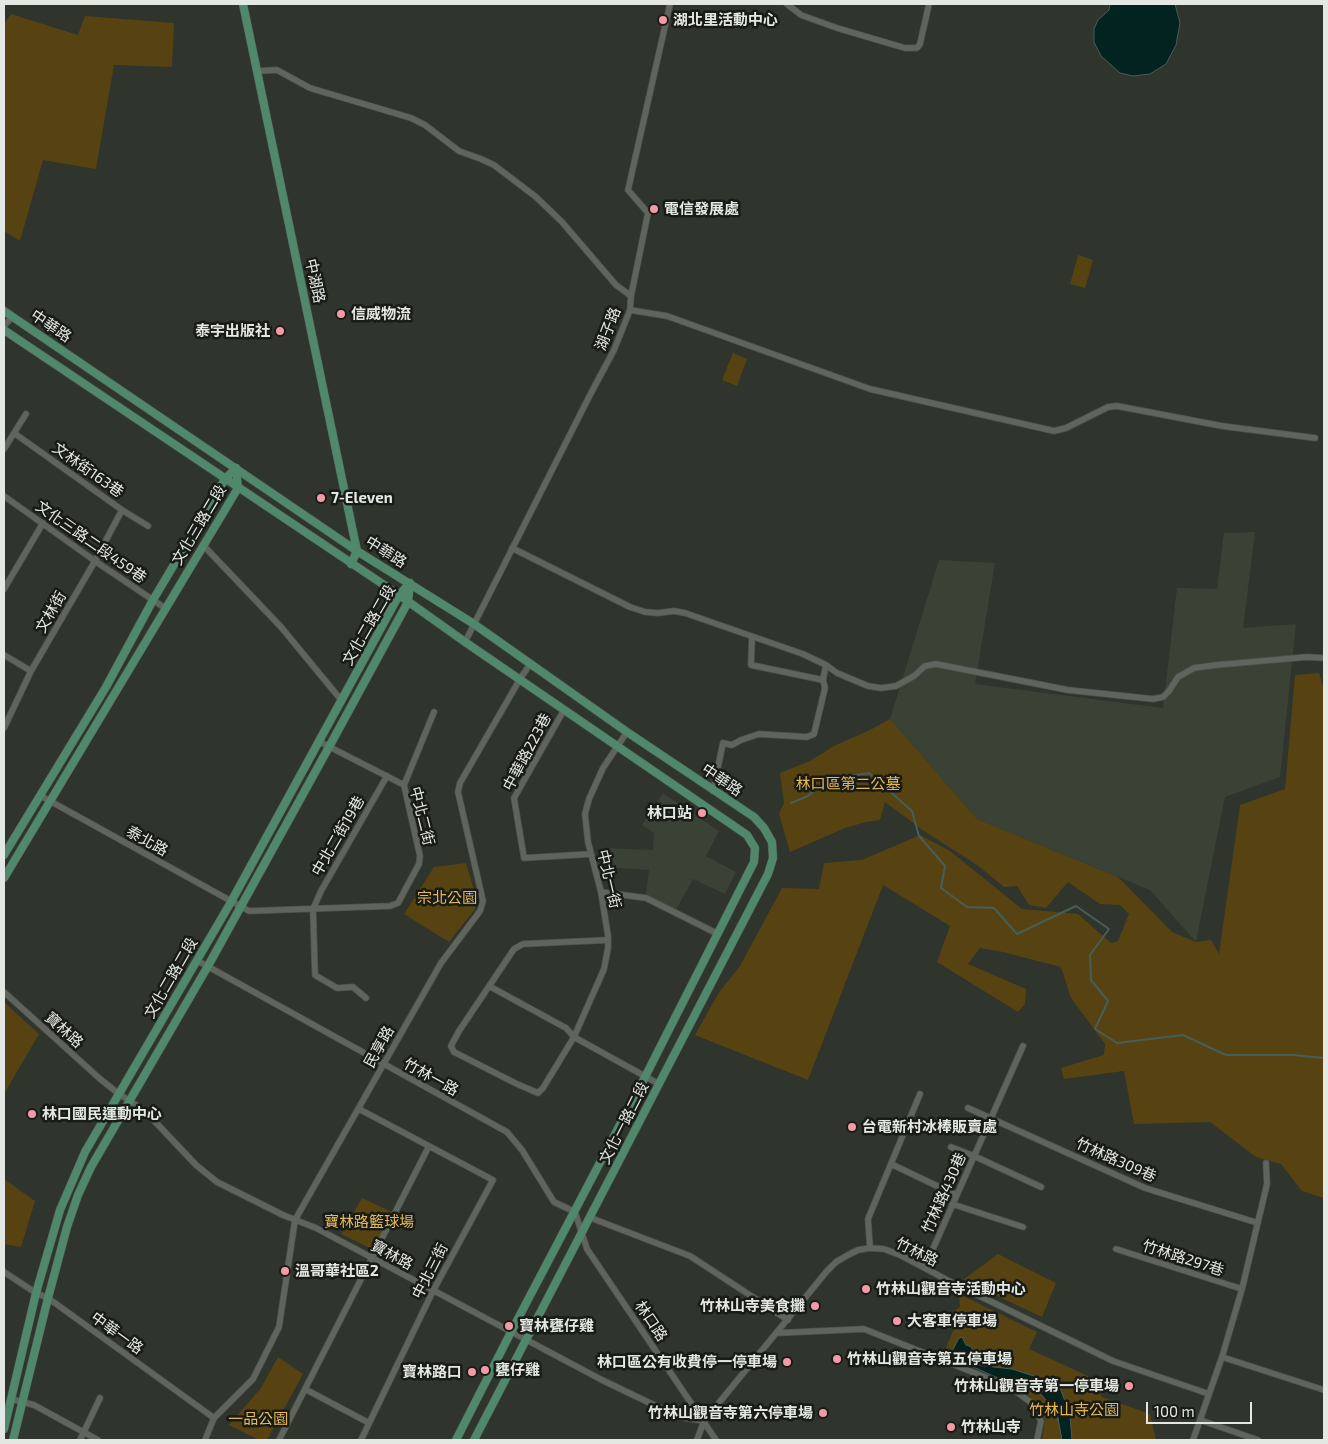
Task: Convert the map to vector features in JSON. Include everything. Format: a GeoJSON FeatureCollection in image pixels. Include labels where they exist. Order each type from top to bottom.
{"type":"FeatureCollection","features":[{"type":"Feature","properties":{"kind":"street","name":"中湖路"},"geometry":{"type":"LineString","coordinates":[[242,4],[358,551]]}},
{"type":"Feature","properties":{"kind":"street","name":"湖子路"},"geometry":{"type":"LineString","coordinates":[[465,642],[590,393],[614,350],[630,310],[631,296],[648,213],[628,190],[670,4]]}},
{"type":"Feature","properties":{"kind":"street"},"geometry":{"type":"LineString","coordinates":[[786,4],[802,14],[837,28],[905,48],[918,48],[929,4]]}},
{"type":"Feature","properties":{"kind":"street"},"geometry":{"type":"LineString","coordinates":[[257,71],[277,70],[310,88],[411,118],[425,125],[459,151],[481,158],[536,197],[562,222],[616,285],[631,296]]}},
{"type":"Feature","properties":{"kind":"street"},"geometry":{"type":"LineString","coordinates":[[630,310],[667,316],[870,389],[1054,430],[1066,428],[1108,406],[1118,406],[1222,426],[1315,438]]}},
{"type":"Feature","properties":{"kind":"street","name":"中華路"},"geometry":{"type":"LineString","coordinates":[[4,311],[358,551],[474,624],[627,732],[754,817]]}},
{"type":"Feature","properties":{"kind":"street"},"geometry":{"type":"LineString","coordinates":[[4,326],[12,317]]}},
{"type":"Feature","properties":{"kind":"street","name":"中華路"},"geometry":{"type":"LineString","coordinates":[[4,330],[520,678],[617,747],[747,835]]}},
{"type":"Feature","properties":{"kind":"street"},"geometry":{"type":"LineString","coordinates":[[4,450],[26,414]]}},
{"type":"Feature","properties":{"kind":"street","name":"文林街163巷"},"geometry":{"type":"LineString","coordinates":[[14,432],[122,510],[148,526]]}},
{"type":"Feature","properties":{"kind":"street","name":"文化三路二段"},"geometry":{"type":"LineString","coordinates":[[4,855],[106,687],[153,600],[225,479],[236,468]]}},
{"type":"Feature","properties":{"kind":"street","name":"文化三路二段"},"geometry":{"type":"LineString","coordinates":[[4,878],[49,800],[238,488],[236,468]]}},
{"type":"Feature","properties":{"kind":"street","name":"文化三路二段459巷"},"geometry":{"type":"LineString","coordinates":[[4,496],[165,608]]}},
{"type":"Feature","properties":{"kind":"street","name":"文林街"},"geometry":{"type":"LineString","coordinates":[[4,728],[31,671],[96,561],[122,510]]}},
{"type":"Feature","properties":{"kind":"street"},"geometry":{"type":"LineString","coordinates":[[4,588],[43,523]]}},
{"type":"Feature","properties":{"kind":"street"},"geometry":{"type":"LineString","coordinates":[[203,545],[281,627],[342,701]]}},
{"type":"Feature","properties":{"kind":"street"},"geometry":{"type":"LineString","coordinates":[[512,548],[630,607],[645,612],[674,611],[803,654],[837,673],[868,686],[881,688],[896,686],[914,676],[925,666],[936,664],[1068,690],[1153,699],[1164,697],[1178,677],[1194,668],[1216,664],[1324,658]]}},
{"type":"Feature","properties":{"kind":"street"},"geometry":{"type":"LineString","coordinates":[[351,564],[358,551]]}},
{"type":"Feature","properties":{"kind":"street","name":"文化二路二段"},"geometry":{"type":"LineString","coordinates":[[4,1429],[36,1293],[60,1210],[71,1181],[85,1152],[198,961],[399,596],[410,584]]}},
{"type":"Feature","properties":{"kind":"street","name":"文化二路二段"},"geometry":{"type":"LineString","coordinates":[[13,1440],[48,1298],[67,1227],[78,1195],[91,1167],[208,966],[330,747],[408,602],[410,584]]}},
{"type":"Feature","properties":{"kind":"street"},"geometry":{"type":"LineString","coordinates":[[752,637],[751,665],[823,680]]}},
{"type":"Feature","properties":{"kind":"street"},"geometry":{"type":"LineString","coordinates":[[4,655],[31,671]]}},
{"type":"Feature","properties":{"kind":"street","name":"民享路"},"geometry":{"type":"LineString","coordinates":[[205,1440],[214,1418],[253,1379],[279,1327],[295,1220],[441,963],[480,911],[483,901],[458,792],[460,783],[520,678],[530,664]]}},
{"type":"Feature","properties":{"kind":"street"},"geometry":{"type":"LineString","coordinates":[[713,791],[723,743],[732,745],[759,734],[807,737],[814,734],[825,688],[823,680],[826,666]]}},
{"type":"Feature","properties":{"kind":"street","name":"中華路223巷"},"geometry":{"type":"LineString","coordinates":[[564,710],[514,798],[524,858],[591,854]]}},
{"type":"Feature","properties":{"kind":"street"},"geometry":{"type":"LineString","coordinates":[[404,785],[434,712]]}},
{"type":"Feature","properties":{"kind":"street","name":"中北一街"},"geometry":{"type":"LineString","coordinates":[[488,986],[451,1046],[454,1052],[538,1093],[543,1088],[574,1036],[604,969],[608,940],[601,892],[591,854],[584,814],[601,774],[627,732]]}},
{"type":"Feature","properties":{"kind":"street","name":"中北二街"},"geometry":{"type":"LineString","coordinates":[[241,908],[249,911],[390,906],[398,903],[417,870],[420,856],[404,785],[320,742]]}},
{"type":"Feature","properties":{"kind":"street","name":"中北二街19巷"},"geometry":{"type":"LineString","coordinates":[[313,909],[321,891],[387,776]]}},
{"type":"Feature","properties":{"kind":"street","name":"泰北路"},"geometry":{"type":"LineString","coordinates":[[41,796],[241,908]]}},
{"type":"Feature","properties":{"kind":"street","name":"文化一路二段"},"geometry":{"type":"LineString","coordinates":[[474,1440],[583,1234],[768,874],[773,858],[772,842],[764,828],[754,817]]}},
{"type":"Feature","properties":{"kind":"street","name":"文化一路二段"},"geometry":{"type":"LineString","coordinates":[[456,1440],[645,1078],[754,862],[755,848],[747,835]]}},
{"type":"Feature","properties":{"kind":"street"},"geometry":{"type":"LineString","coordinates":[[601,892],[646,898],[718,934]]}},
{"type":"Feature","properties":{"kind":"street"},"geometry":{"type":"LineString","coordinates":[[313,909],[315,975],[337,988],[353,987],[366,998]]}},
{"type":"Feature","properties":{"kind":"street"},"geometry":{"type":"LineString","coordinates":[[608,940],[523,944],[514,949],[488,986],[566,1028],[574,1036],[645,1078],[659,1084]]}},
{"type":"Feature","properties":{"kind":"street","name":"竹林一路"},"geometry":{"type":"LineString","coordinates":[[198,961],[507,1132],[522,1150],[554,1202],[575,1212]]}},
{"type":"Feature","properties":{"kind":"street","name":"寶林路"},"geometry":{"type":"LineString","coordinates":[[4,992],[99,1078],[129,1102],[145,1110],[196,1165],[217,1182],[295,1220],[316,1228],[602,1380],[679,1417],[704,1421]]}},
{"type":"Feature","properties":{"kind":"street","name":"竹林路430巷"},"geometry":{"type":"LineString","coordinates":[[922,1266],[928,1260],[1023,1046]]}},
{"type":"Feature","properties":{"kind":"street"},"geometry":{"type":"LineString","coordinates":[[697,1440],[704,1421],[836,1262],[858,1250],[870,1248],[868,1219],[920,1094]]}},
{"type":"Feature","properties":{"kind":"street","name":"竹林路309巷"},"geometry":{"type":"LineString","coordinates":[[968,1108],[1146,1188],[1258,1223]]}},
{"type":"Feature","properties":{"kind":"street","name":"中北三街"},"geometry":{"type":"LineString","coordinates":[[358,1109],[493,1180],[433,1291],[361,1440]]}},
{"type":"Feature","properties":{"kind":"street"},"geometry":{"type":"LineString","coordinates":[[279,1440],[429,1146]]}},
{"type":"Feature","properties":{"kind":"street"},"geometry":{"type":"LineString","coordinates":[[951,1147],[1041,1187]]}},
{"type":"Feature","properties":{"kind":"street"},"geometry":{"type":"LineString","coordinates":[[1193,1440],[1222,1357],[1242,1289],[1267,1184],[1266,1163]]}},
{"type":"Feature","properties":{"kind":"street"},"geometry":{"type":"LineString","coordinates":[[891,1164],[956,1195]]}},
{"type":"Feature","properties":{"kind":"street"},"geometry":{"type":"LineString","coordinates":[[952,1204],[1023,1227]]}},
{"type":"Feature","properties":{"kind":"street"},"geometry":{"type":"LineString","coordinates":[[575,1212],[690,1256],[788,1320]]}},
{"type":"Feature","properties":{"kind":"street","name":"林口路"},"geometry":{"type":"LineString","coordinates":[[575,1212],[586,1249],[716,1440]]}},
{"type":"Feature","properties":{"kind":"street","name":"竹林路"},"geometry":{"type":"LineString","coordinates":[[870,1248],[900,1255],[1113,1361],[1209,1394]]}},
{"type":"Feature","properties":{"kind":"street","name":"竹林路297巷"},"geometry":{"type":"LineString","coordinates":[[1116,1249],[1242,1289]]}},
{"type":"Feature","properties":{"kind":"street","name":"中華一路"},"geometry":{"type":"LineString","coordinates":[[4,1272],[36,1293],[48,1298],[214,1418]]}},
{"type":"Feature","properties":{"kind":"street"},"geometry":{"type":"LineString","coordinates":[[777,1333],[864,1329],[994,1380],[1010,1387],[1033,1404],[1040,1421],[1037,1440]]}},
{"type":"Feature","properties":{"kind":"street"},"geometry":{"type":"LineString","coordinates":[[1222,1357],[1324,1390]]}},
{"type":"Feature","properties":{"kind":"street"},"geometry":{"type":"LineString","coordinates":[[305,1389],[369,1424]]}},
{"type":"Feature","properties":{"kind":"street"},"geometry":{"type":"LineString","coordinates":[[80,1440],[100,1398]]}},
{"type":"Feature","properties":{"kind":"street"},"geometry":{"type":"LineString","coordinates":[[12,1399],[34,1405],[98,1440]]}},
{"type":"Feature","properties":{"kind":"street"},"geometry":{"type":"LineString","coordinates":[[1200,1420],[1258,1440]]}},
{"type":"Feature","properties":{"kind":"shaded area"},"geometry":{"type":"Polygon","coordinates":[[[1255,532],[1243,628],[1296,624],[1280,777],[1225,797],[1196,942],[1150,890],[977,819],[890,719],[939,560],[995,563],[975,684],[1163,708],[1177,588],[1217,589],[1224,533],[1255,532]]]}},
{"type":"Feature","properties":{"kind":"shaded area"},"geometry":{"type":"Polygon","coordinates":[[[663,793],[719,831],[706,856],[736,872],[725,894],[693,879],[676,910],[646,895],[649,870],[605,867],[602,848],[653,850],[654,833],[642,825],[663,793]]]}},
{"type":"Feature","properties":{"kind":"green space"},"geometry":{"type":"Polygon","coordinates":[[[11,14],[78,35],[85,16],[174,23],[172,67],[114,65],[96,169],[43,160],[20,241],[4,231],[4,24],[11,14]]]}},
{"type":"Feature","properties":{"kind":"green space"},"geometry":{"type":"Polygon","coordinates":[[[1078,255],[1093,260],[1085,288],[1070,284],[1078,255]]]}},
{"type":"Feature","properties":{"kind":"green space"},"geometry":{"type":"Polygon","coordinates":[[[733,353],[747,359],[737,386],[722,380],[733,353]]]}},
{"type":"Feature","properties":{"kind":"green space","name":"林口區第二公墓"},"geometry":{"type":"Polygon","coordinates":[[[1319,673],[1324,690],[1324,1198],[1302,1191],[1281,1164],[1256,1157],[1210,1122],[1134,1124],[1124,1071],[1064,1079],[1061,1068],[1104,1055],[1105,1044],[1071,998],[1061,967],[980,948],[968,964],[1026,989],[1025,1004],[1018,1012],[937,962],[950,926],[883,885],[808,1080],[695,1035],[718,994],[740,966],[782,888],[819,889],[824,863],[862,860],[920,835],[950,851],[1022,909],[1078,914],[1111,943],[1118,941],[1129,914],[1120,905],[1100,904],[1068,882],[1046,908],[1029,905],[1017,886],[1004,887],[977,865],[924,831],[885,802],[880,820],[845,828],[790,852],[779,814],[784,803],[780,773],[810,761],[834,746],[890,719],[977,819],[1118,877],[1172,932],[1196,942],[1211,940],[1219,954],[1240,805],[1285,789],[1295,675],[1319,673]]]}},
{"type":"Feature","properties":{"kind":"green space","name":"宗北公園"},"geometry":{"type":"Polygon","coordinates":[[[466,863],[477,900],[475,909],[449,942],[404,914],[434,867],[466,863]]]}},
{"type":"Feature","properties":{"kind":"green space"},"geometry":{"type":"Polygon","coordinates":[[[4,1002],[39,1034],[4,1094],[4,1002]]]}},
{"type":"Feature","properties":{"kind":"green space"},"geometry":{"type":"Polygon","coordinates":[[[4,1179],[35,1201],[21,1247],[4,1244],[4,1179]]]}},
{"type":"Feature","properties":{"kind":"green space","name":"寶林路籃球場"},"geometry":{"type":"Polygon","coordinates":[[[362,1198],[394,1213],[376,1248],[372,1249],[341,1234],[362,1198]]]}},
{"type":"Feature","properties":{"kind":"green space"},"geometry":{"type":"Polygon","coordinates":[[[998,1254],[1056,1283],[1042,1317],[963,1280],[998,1254]]]}},
{"type":"Feature","properties":{"kind":"green space","name":"竹林山寺公園"},"geometry":{"type":"Polygon","coordinates":[[[959,1294],[1037,1332],[1029,1349],[1088,1376],[1102,1397],[1150,1414],[1156,1440],[1042,1440],[1045,1420],[1039,1406],[1026,1393],[1004,1380],[944,1353],[954,1328],[944,1324],[946,1317],[960,1307],[959,1294]]]}},
{"type":"Feature","properties":{"kind":"green space","name":"一品公園"},"geometry":{"type":"Polygon","coordinates":[[[278,1357],[303,1374],[267,1440],[259,1440],[229,1425],[261,1388],[278,1357]]]}},
{"type":"Feature","properties":{"kind":"water"},"geometry":{"type":"Polygon","coordinates":[[[1110,4],[1175,4],[1180,23],[1176,45],[1166,64],[1150,74],[1133,76],[1120,73],[1101,56],[1094,42],[1094,29],[1098,20],[1109,10],[1110,4]]]}},
{"type":"Feature","properties":{"kind":"water"},"geometry":{"type":"Polygon","coordinates":[[[962,1337],[966,1345],[972,1347],[970,1361],[976,1365],[1012,1369],[1040,1378],[1052,1387],[1060,1388],[1070,1415],[1072,1440],[1062,1440],[1057,1413],[1040,1393],[1047,1389],[1033,1380],[1020,1388],[950,1355],[959,1338],[962,1337]]]}},
{"type":"Feature","properties":{"kind":"waterway"},"geometry":{"type":"LineString","coordinates":[[791,803],[808,796],[828,779],[869,773],[912,811],[919,836],[945,866],[941,888],[967,907],[994,908],[1017,934],[1076,906],[1109,929],[1090,955],[1091,980],[1108,1001],[1095,1029],[1117,1043],[1183,1035],[1226,1055],[1293,1055],[1324,1058]]}},
{"type":"Feature","properties":{"kind":"waterway"},"geometry":{"type":"LineString","coordinates":[[1054,1408],[1058,1420]]}},
{"type":"Feature","properties":{"kind":"place","name":"湖北里活動中心"},"geometry":{"type":"Point","coordinates":[663,20]}},
{"type":"Feature","properties":{"kind":"place","name":"電信發展處"},"geometry":{"type":"Point","coordinates":[654,209]}},
{"type":"Feature","properties":{"kind":"place","name":"信威物流"},"geometry":{"type":"Point","coordinates":[341,314]}},
{"type":"Feature","properties":{"kind":"place","name":"泰宇出版社"},"geometry":{"type":"Point","coordinates":[280,331]}},
{"type":"Feature","properties":{"kind":"place","name":"7-Eleven"},"geometry":{"type":"Point","coordinates":[321,498]}},
{"type":"Feature","properties":{"kind":"place","name":"林口站"},"geometry":{"type":"Point","coordinates":[702,813]}},
{"type":"Feature","properties":{"kind":"place","name":"林口國民運動中心"},"geometry":{"type":"Point","coordinates":[32,1114]}},
{"type":"Feature","properties":{"kind":"place","name":"台電新村冰棒販賣處"},"geometry":{"type":"Point","coordinates":[852,1127]}},
{"type":"Feature","properties":{"kind":"place","name":"溫哥華社區2"},"geometry":{"type":"Point","coordinates":[285,1271]}},
{"type":"Feature","properties":{"kind":"place","name":"竹林山觀音寺活動中心"},"geometry":{"type":"Point","coordinates":[866,1289]}},
{"type":"Feature","properties":{"kind":"place","name":"竹林山寺美食攤"},"geometry":{"type":"Point","coordinates":[815,1306]}},
{"type":"Feature","properties":{"kind":"place","name":"大客車停車場"},"geometry":{"type":"Point","coordinates":[897,1321]}},
{"type":"Feature","properties":{"kind":"place","name":"寶林甕仔雞"},"geometry":{"type":"Point","coordinates":[509,1326]}},
{"type":"Feature","properties":{"kind":"place","name":"竹林山觀音寺第五停車場"},"geometry":{"type":"Point","coordinates":[837,1359]}},
{"type":"Feature","properties":{"kind":"place","name":"林口區公有收費停一停車場"},"geometry":{"type":"Point","coordinates":[787,1362]}},
{"type":"Feature","properties":{"kind":"place","name":"甕仔雞"},"geometry":{"type":"Point","coordinates":[485,1370]}},
{"type":"Feature","properties":{"kind":"place","name":"寶林路口"},"geometry":{"type":"Point","coordinates":[472,1372]}},
{"type":"Feature","properties":{"kind":"place","name":"竹林山觀音寺第一停車場"},"geometry":{"type":"Point","coordinates":[1129,1386]}},
{"type":"Feature","properties":{"kind":"place","name":"竹林山觀音寺第六停車場"},"geometry":{"type":"Point","coordinates":[823,1413]}},
{"type":"Feature","properties":{"kind":"place","name":"竹林山寺"},"geometry":{"type":"Point","coordinates":[951,1427]}}]}
